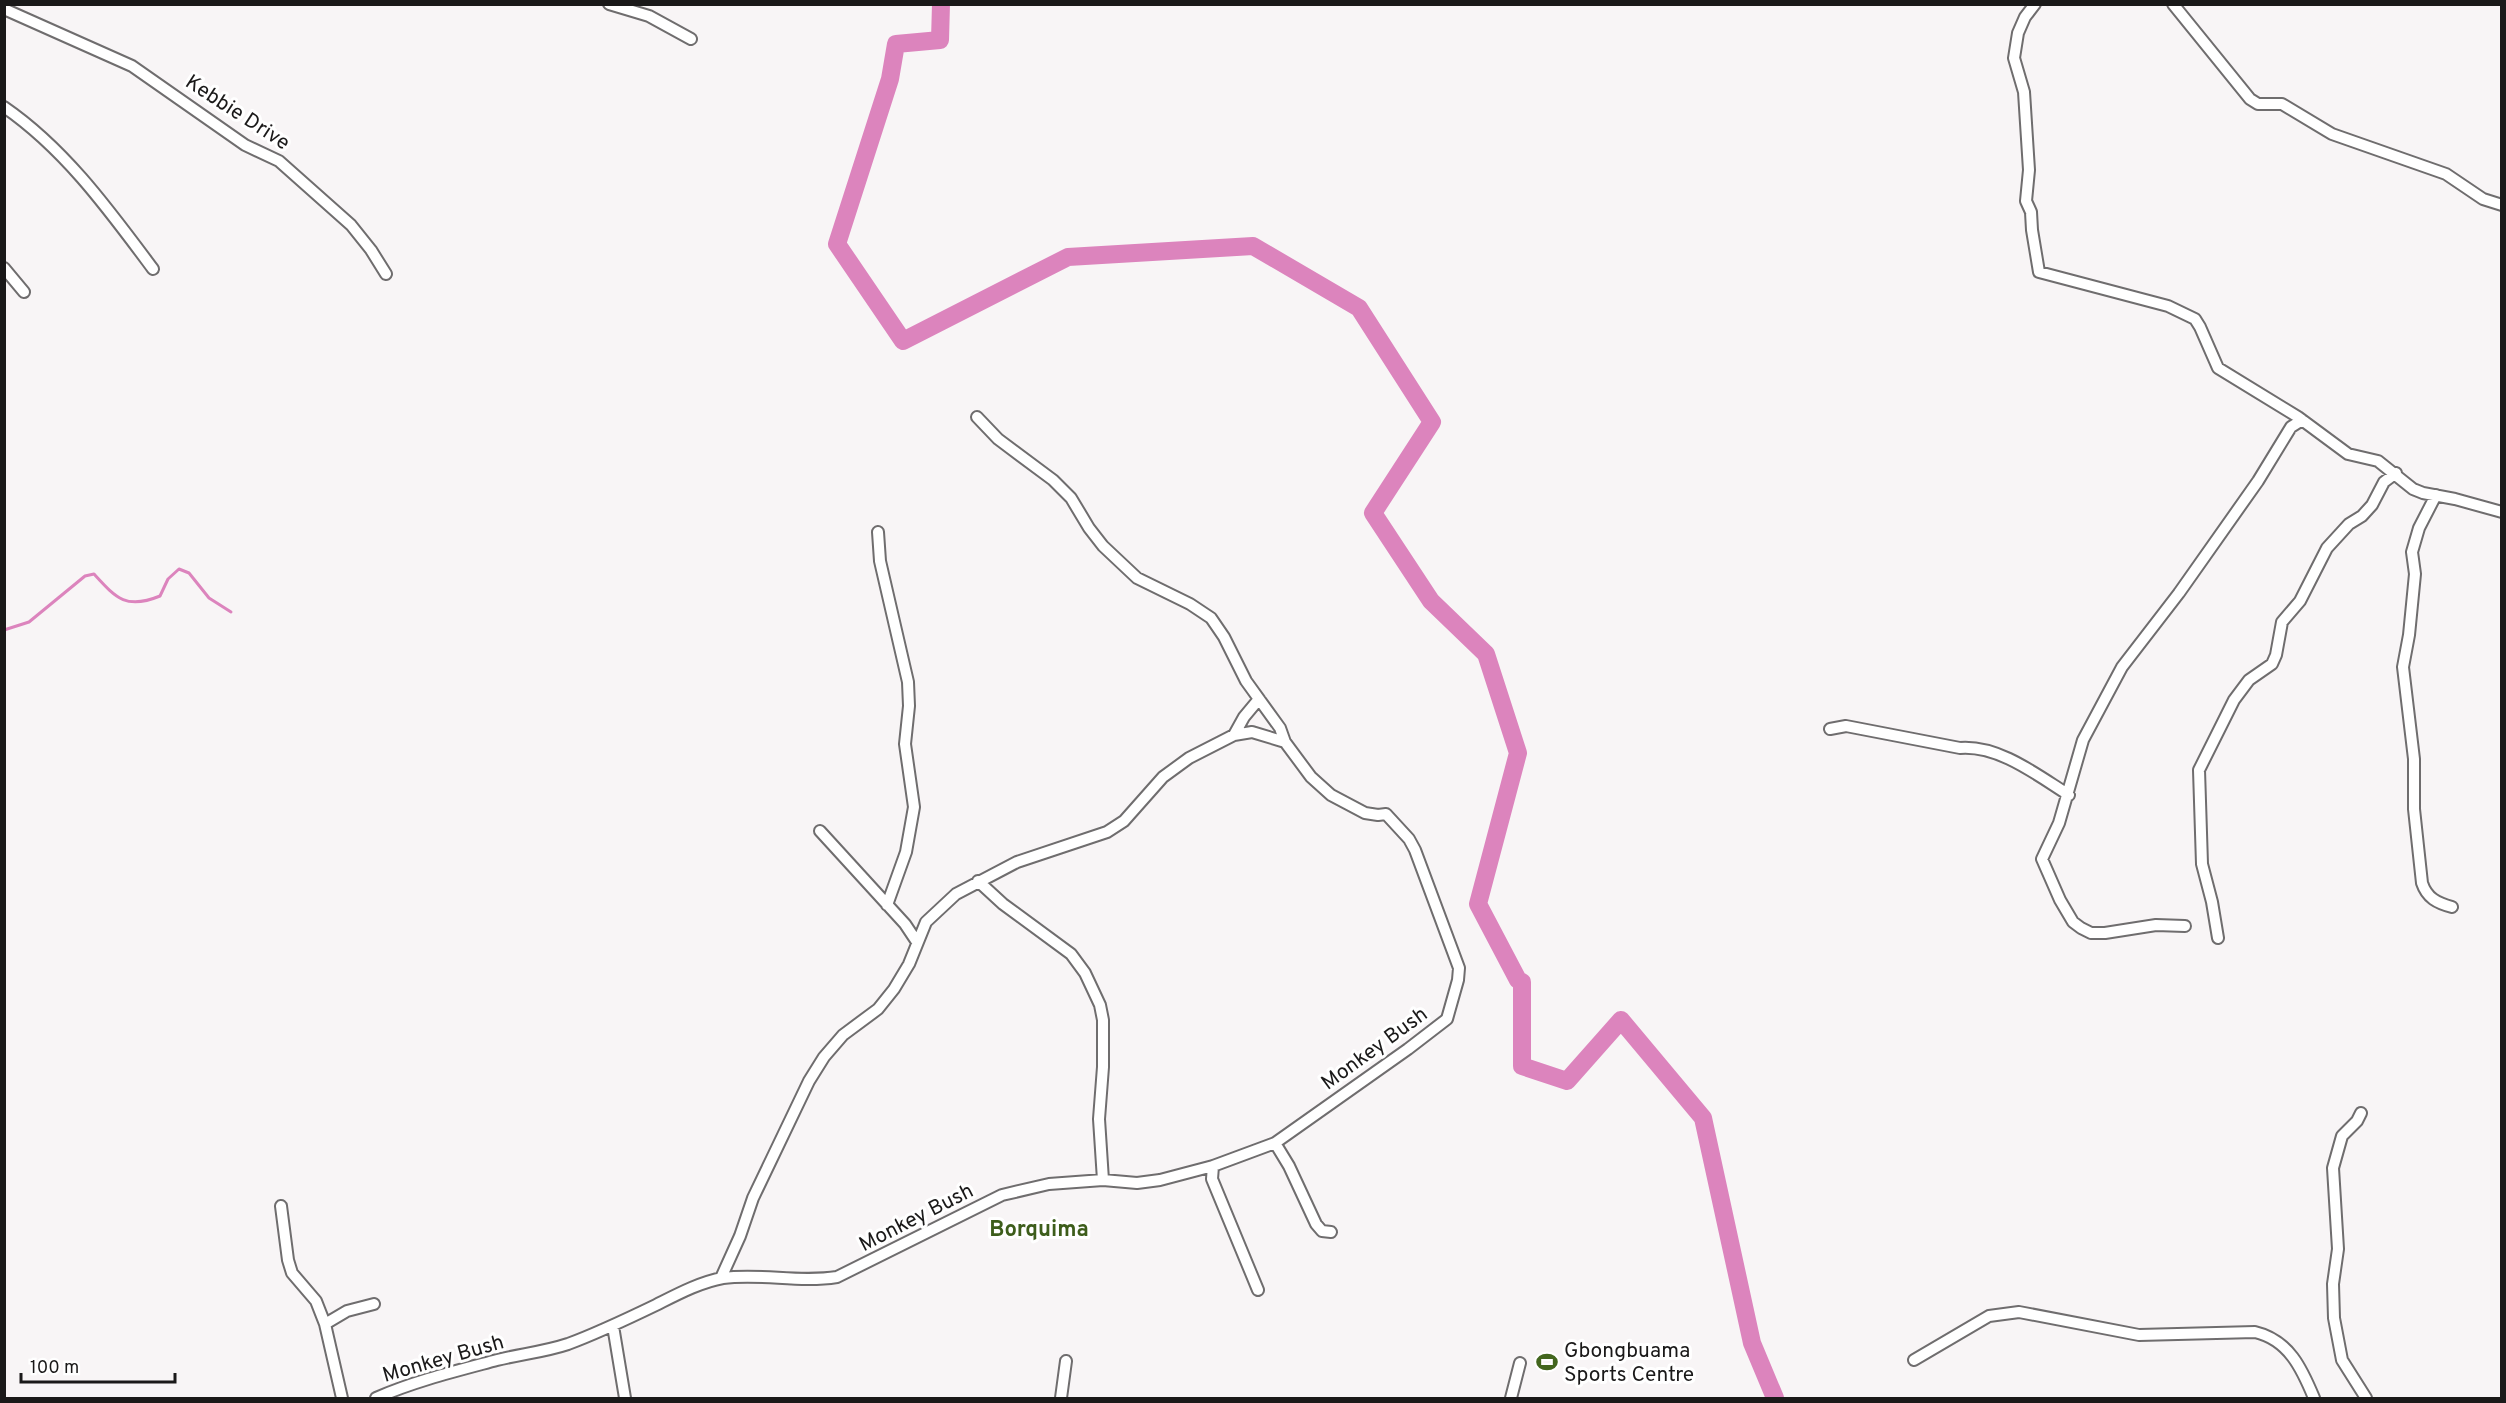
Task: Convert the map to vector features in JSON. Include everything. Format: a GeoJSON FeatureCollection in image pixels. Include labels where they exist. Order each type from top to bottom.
{"type":"FeatureCollection","features":[{"type":"Feature","properties":{"kind":"street"},"geometry":{"type":"LineString","coordinates":[[609,4],[649,16],[691,39]]}},
{"type":"Feature","properties":{"kind":"street"},"geometry":{"type":"LineString","coordinates":[[2035,4],[2025,17],[2018,33],[2014,58],[2024,92],[2029,170],[2025,192],[2031,212],[2039,272],[2168,306],[2184,313],[2195,319],[2200,327],[2218,368],[2302,420],[2348,454],[2378,461],[2397,473],[2414,489],[2502,512]]}},
{"type":"Feature","properties":{"kind":"street"},"geometry":{"type":"LineString","coordinates":[[2173,4],[2250,99],[2258,104],[2282,104],[2332,134],[2446,174],[2483,199],[2502,205]]}},
{"type":"Feature","properties":{"kind":"street","name":"Kebbie Drive"},"geometry":{"type":"LineString","coordinates":[[4,9],[132,66],[245,145],[279,160],[351,225],[386,274]]}},
{"type":"Feature","properties":{"kind":"street"},"geometry":{"type":"LineString","coordinates":[[4,107],[26,122],[59,152],[108,209],[153,269]]}},
{"type":"Feature","properties":{"kind":"street"},"geometry":{"type":"LineString","coordinates":[[4,268],[24,292]]}},
{"type":"Feature","properties":{"kind":"street"},"geometry":{"type":"LineString","coordinates":[[977,417],[998,439],[1053,480],[1071,498],[1103,546],[1137,578],[1190,604],[1210,618],[1218,627],[1246,681],[1280,728],[1285,742]]}},
{"type":"Feature","properties":{"kind":"street"},"geometry":{"type":"LineString","coordinates":[[2185,926],[2147,926],[2098,933],[2081,928],[2073,922],[2060,900],[2042,859],[2069,795],[2083,740],[2122,667],[2179,593],[2264,472],[2292,427],[2302,420]]}},
{"type":"Feature","properties":{"kind":"street"},"geometry":{"type":"LineString","coordinates":[[2218,938],[2202,864],[2199,770],[2234,700],[2249,680],[2272,664],[2276,655],[2282,622],[2300,601],[2327,548],[2349,524],[2362,516],[2372,505],[2384,482],[2397,473]]}},
{"type":"Feature","properties":{"kind":"street"},"geometry":{"type":"LineString","coordinates":[[2436,495],[2419,528],[2412,552],[2415,574],[2409,635],[2403,667],[2414,759],[2414,809],[2422,883],[2425,892],[2437,903],[2452,907]]}},
{"type":"Feature","properties":{"kind":"street"},"geometry":{"type":"LineString","coordinates":[[878,532],[884,578],[908,682],[909,706],[905,744],[914,807],[906,852],[887,905]]}},
{"type":"Feature","properties":{"kind":"street"},"geometry":{"type":"LineString","coordinates":[[1234,735],[1244,717],[1259,699]]}},
{"type":"Feature","properties":{"kind":"street"},"geometry":{"type":"LineString","coordinates":[[1830,729],[1846,726],[1960,748],[1974,747],[2001,755],[2069,795]]}},
{"type":"Feature","properties":{"kind":"street"},"geometry":{"type":"LineString","coordinates":[[721,1278],[740,1236],[753,1198],[809,1081],[824,1057],[843,1035],[878,1009],[894,989],[909,964],[926,922],[941,907],[978,881],[1017,862],[1107,832],[1124,821],[1163,777],[1189,758],[1234,735],[1258,732],[1285,742]]}},
{"type":"Feature","properties":{"kind":"street","name":"Monkey Bush"},"geometry":{"type":"LineString","coordinates":[[376,1398],[440,1375],[499,1360],[537,1354],[613,1326],[695,1287],[721,1278],[772,1277],[819,1280],[837,1277],[1002,1195],[1049,1184],[1103,1180],[1137,1183],[1160,1180],[1213,1166],[1275,1143],[1408,1049],[1447,1018],[1458,980],[1458,968],[1436,903],[1409,839],[1386,814],[1365,813],[1320,788],[1285,742]]}},
{"type":"Feature","properties":{"kind":"street"},"geometry":{"type":"LineString","coordinates":[[820,831],[917,942]]}},
{"type":"Feature","properties":{"kind":"street"},"geometry":{"type":"LineString","coordinates":[[978,881],[1003,904],[1071,954],[1085,973],[1100,1005],[1103,1020],[1103,1067],[1099,1119],[1103,1180]]}},
{"type":"Feature","properties":{"kind":"street"},"geometry":{"type":"LineString","coordinates":[[2361,1113],[2357,1121],[2342,1136],[2332,1168],[2338,1249],[2333,1284],[2334,1318],[2342,1360],[2366,1398]]}},
{"type":"Feature","properties":{"kind":"street"},"geometry":{"type":"LineString","coordinates":[[1275,1143],[1289,1166],[1316,1224],[1322,1231],[1331,1232]]}},
{"type":"Feature","properties":{"kind":"street"},"geometry":{"type":"LineString","coordinates":[[1213,1166],[1212,1179],[1258,1290]]}},
{"type":"Feature","properties":{"kind":"street"},"geometry":{"type":"LineString","coordinates":[[281,1206],[288,1260],[292,1273],[316,1301],[325,1324],[342,1398]]}},
{"type":"Feature","properties":{"kind":"street"},"geometry":{"type":"LineString","coordinates":[[325,1324],[347,1311],[374,1304]]}},
{"type":"Feature","properties":{"kind":"street"},"geometry":{"type":"LineString","coordinates":[[1914,1360],[1989,1316],[2019,1312],[2139,1335],[2255,1332],[2272,1336],[2288,1351],[2300,1368],[2314,1398]]}},
{"type":"Feature","properties":{"kind":"street"},"geometry":{"type":"LineString","coordinates":[[613,1326],[625,1398]]}},
{"type":"Feature","properties":{"kind":"street"},"geometry":{"type":"LineString","coordinates":[[1061,1398],[1066,1361]]}},
{"type":"Feature","properties":{"kind":"street"},"geometry":{"type":"LineString","coordinates":[[1511,1398],[1520,1363]]}},
{"type":"Feature","properties":{"kind":"waterway"},"geometry":{"type":"LineString","coordinates":[[941,4],[940,40],[896,44],[890,79],[837,244],[903,341],[1068,257],[1253,246],[1359,308],[1432,422],[1373,513],[1431,601],[1486,654],[1518,753],[1478,904],[1518,980],[1522,982],[1522,1066],[1567,1081],[1621,1020],[1703,1118],[1752,1343],[1775,1398]]}},
{"type":"Feature","properties":{"kind":"waterway"},"geometry":{"type":"LineString","coordinates":[[4,630],[29,622],[85,576],[94,574],[109,590],[122,599],[138,602],[160,596],[168,579],[179,569],[189,573],[209,598],[231,612]]}},
{"type":"Feature","properties":{"kind":"place","name":"Gbongbuama Sports Centre"},"geometry":{"type":"Point","coordinates":[1547,1362]}},
{"type":"Feature","properties":{"kind":"district","name":"Borquima"},"geometry":{"type":"Point","coordinates":[1039,1228]}}]}
